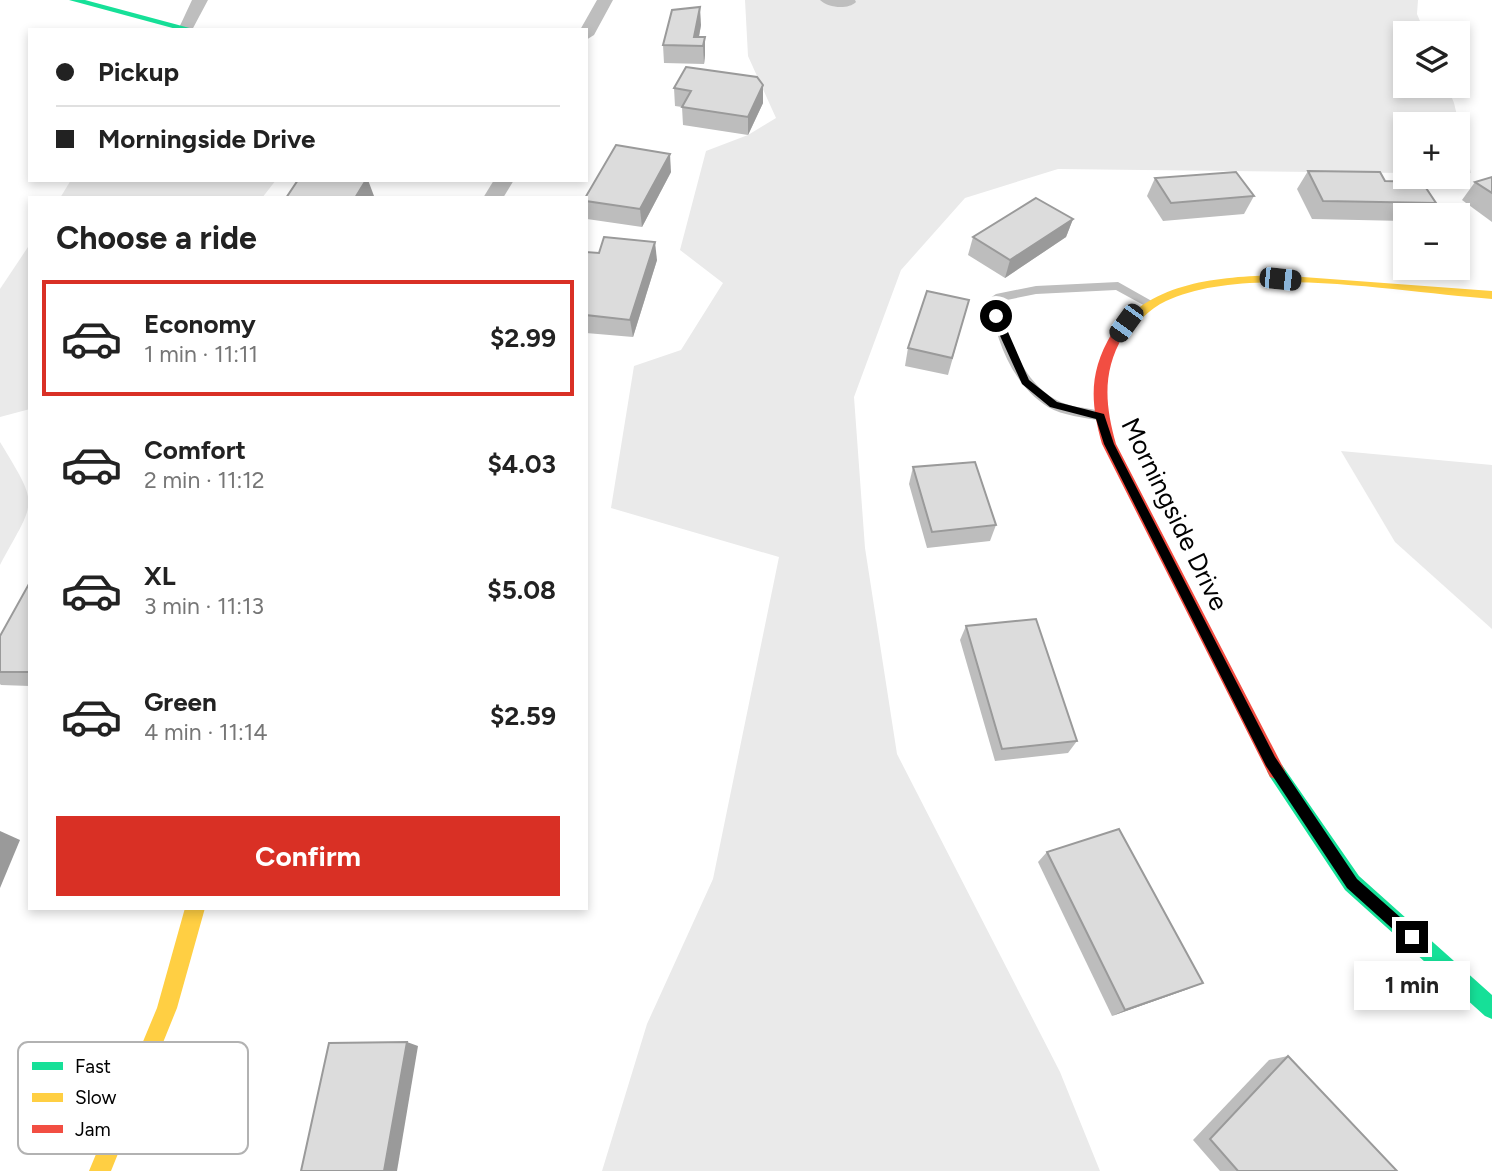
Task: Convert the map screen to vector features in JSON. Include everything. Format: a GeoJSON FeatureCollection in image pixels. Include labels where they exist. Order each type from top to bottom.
{"type":"FeatureCollection","features":[{"type":"Feature","properties":{"kind":"street"},"geometry":{"type":"LineString","coordinates":[[74,0],[185,28]]}},
{"type":"Feature","properties":{"kind":"street"},"geometry":{"type":"LineString","coordinates":[[189,28],[200,0]]}},
{"type":"Feature","properties":{"kind":"street"},"geometry":{"type":"LineString","coordinates":[[588,31],[605,0]]}},
{"type":"Feature","properties":{"kind":"street"},"geometry":{"type":"LineString","coordinates":[[828,0],[848,2]]}},
{"type":"Feature","properties":{"kind":"street","name":"Morningside Drive"},"geometry":{"type":"LineString","coordinates":[[1492,295],[1259,278],[1200,285],[1151,304],[1126,323],[1108,347],[1102,361],[1098,392],[1109,444],[1270,762],[1352,883],[1492,1009]]}},
{"type":"Feature","properties":{"kind":"street"},"geometry":{"type":"LineString","coordinates":[[153,1042],[167,1008],[194,910]]}},
{"type":"Feature","properties":{"kind":"street"},"geometry":{"type":"LineString","coordinates":[[100,1171],[107,1154]]}},
{"type":"Feature","properties":{"kind":"lane"},"geometry":{"type":"LineString","coordinates":[[1101,416],[1054,405],[1026,382],[996,316],[996,298],[1036,290],[1118,286],[1151,304]]}},
{"type":"Feature","properties":{"kind":"shaded area"},"geometry":{"type":"Polygon","coordinates":[[[745,0],[1418,0],[1417,14],[1420,21],[1393,21],[1393,98],[1452,98],[1454,103],[1456,112],[1393,112],[1393,173],[1058,169],[965,198],[901,270],[854,397],[865,548],[897,754],[1060,1072],[1100,1171],[602,1171],[647,1024],[713,879],[779,557],[611,508],[634,366],[681,350],[723,283],[680,250],[706,151],[748,135],[776,118],[748,56],[745,0]]]}},
{"type":"Feature","properties":{"kind":"shaded area"},"geometry":{"type":"Polygon","coordinates":[[[70,182],[274,182],[264,196],[61,196],[70,182]]]}},
{"type":"Feature","properties":{"kind":"shaded area"},"geometry":{"type":"Polygon","coordinates":[[[28,247],[28,410],[0,417],[0,289],[28,247]]]}},
{"type":"Feature","properties":{"kind":"shaded area"},"geometry":{"type":"Polygon","coordinates":[[[0,442],[22,480],[28,503],[21,527],[0,565],[0,442]]]}},
{"type":"Feature","properties":{"kind":"shaded area"},"geometry":{"type":"Polygon","coordinates":[[[1341,451],[1492,465],[1492,629],[1395,542],[1341,451]]]}},
{"type":"Feature","properties":{"kind":"building"},"geometry":{"type":"Polygon","coordinates":[[[700,7],[694,37],[705,37],[703,46],[663,45],[672,10],[700,7]]]}},
{"type":"Feature","properties":{"kind":"building"},"geometry":{"type":"Polygon","coordinates":[[[686,67],[757,77],[763,85],[748,117],[682,107],[691,91],[674,88],[686,67]]]}},
{"type":"Feature","properties":{"kind":"building"},"geometry":{"type":"Polygon","coordinates":[[[616,145],[670,154],[640,209],[588,201],[586,196],[616,145]]]}},
{"type":"Feature","properties":{"kind":"building"},"geometry":{"type":"Polygon","coordinates":[[[1308,171],[1380,172],[1385,181],[1393,181],[1393,189],[1427,189],[1436,203],[1323,201],[1308,171]]]}},
{"type":"Feature","properties":{"kind":"building"},"geometry":{"type":"Polygon","coordinates":[[[1236,172],[1254,196],[1171,203],[1155,178],[1236,172]]]}},
{"type":"Feature","properties":{"kind":"building"},"geometry":{"type":"Polygon","coordinates":[[[1492,177],[1492,193],[1475,182],[1492,177]]]}},
{"type":"Feature","properties":{"kind":"building"},"geometry":{"type":"Polygon","coordinates":[[[297,182],[365,182],[356,196],[287,196],[297,182]]]}},
{"type":"Feature","properties":{"kind":"building"},"geometry":{"type":"Polygon","coordinates":[[[1036,198],[1073,219],[1010,260],[973,237],[1036,198]]]}},
{"type":"Feature","properties":{"kind":"building"},"geometry":{"type":"Polygon","coordinates":[[[604,237],[655,242],[630,320],[588,315],[588,252],[599,253],[604,237]]]}},
{"type":"Feature","properties":{"kind":"building"},"geometry":{"type":"Polygon","coordinates":[[[927,291],[969,300],[952,358],[908,348],[927,291]]]}},
{"type":"Feature","properties":{"kind":"building"},"geometry":{"type":"Polygon","coordinates":[[[975,462],[996,525],[932,532],[913,467],[975,462]]]}},
{"type":"Feature","properties":{"kind":"building"},"geometry":{"type":"Polygon","coordinates":[[[28,586],[28,672],[0,672],[0,636],[28,586]]]}},
{"type":"Feature","properties":{"kind":"building"},"geometry":{"type":"Polygon","coordinates":[[[1036,619],[1077,741],[1002,749],[966,626],[1036,619]]]}},
{"type":"Feature","properties":{"kind":"building"},"geometry":{"type":"Polygon","coordinates":[[[1119,829],[1203,983],[1125,1010],[1047,852],[1119,829]]]}},
{"type":"Feature","properties":{"kind":"building"},"geometry":{"type":"Polygon","coordinates":[[[407,1042],[384,1171],[301,1171],[329,1043],[407,1042]]]}},
{"type":"Feature","properties":{"kind":"building"},"geometry":{"type":"Polygon","coordinates":[[[1288,1056],[1397,1171],[1238,1171],[1210,1139],[1288,1056]]]}},
{"type":"Feature","properties":{"kind":"traffic: fast"},"geometry":{"type":"LineString","coordinates":[[74,0],[184,28]]}},
{"type":"Feature","properties":{"kind":"traffic: fast"},"geometry":{"type":"LineString","coordinates":[[1276,771],[1352,883],[1492,1009]]}},
{"type":"Feature","properties":{"kind":"traffic: slow"},"geometry":{"type":"LineString","coordinates":[[1117,336],[1138,315],[1162,298],[1194,287],[1232,281],[1322,281],[1492,295]]}},
{"type":"Feature","properties":{"kind":"traffic: slow"},"geometry":{"type":"LineString","coordinates":[[153,1042],[167,1008],[194,910]]}},
{"type":"Feature","properties":{"kind":"traffic: slow"},"geometry":{"type":"LineString","coordinates":[[100,1171],[107,1154]]}},
{"type":"Feature","properties":{"kind":"traffic: jam"},"geometry":{"type":"LineString","coordinates":[[1117,336],[1104,362],[1100,388],[1102,416],[1109,444],[1276,771]]}},
{"type":"Feature","properties":{"kind":"route"},"geometry":{"type":"LineString","coordinates":[[996,316],[1026,382],[1054,405],[1101,416],[1109,444],[1270,762],[1352,883],[1412,937]]}}]}
